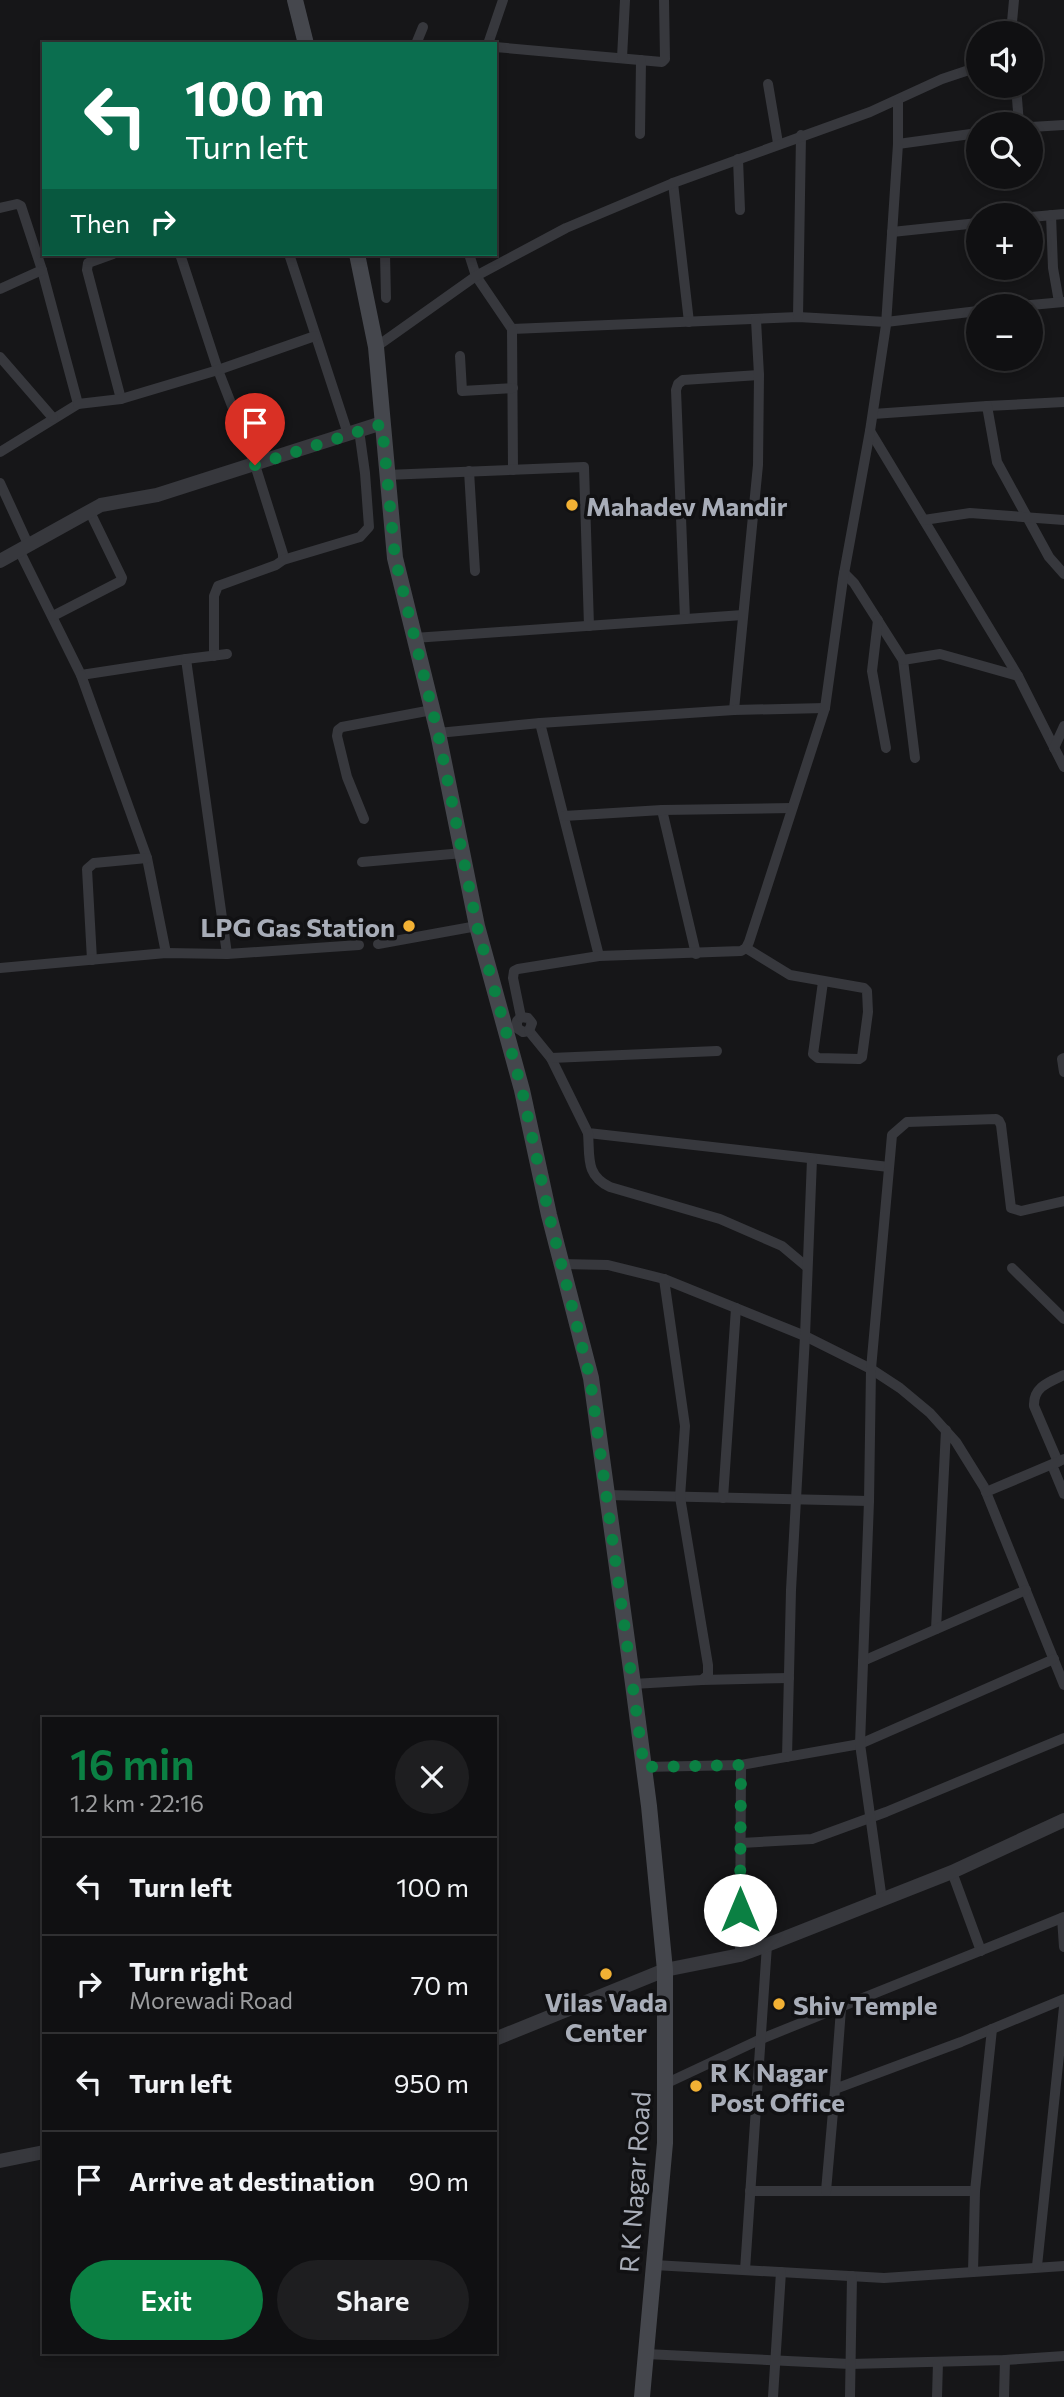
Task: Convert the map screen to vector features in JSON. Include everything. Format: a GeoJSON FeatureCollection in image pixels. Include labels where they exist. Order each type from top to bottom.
{"type":"FeatureCollection","features":[{"type":"Feature","properties":{"kind":"main road"},"geometry":{"type":"LineString","coordinates":[[295,0],[306,42]]}},
{"type":"Feature","properties":{"kind":"main road","name":"R K Nagar Road"},"geometry":{"type":"LineString","coordinates":[[357,256],[376,347],[395,558],[438,733],[477,926],[519,1027],[529,1121],[590,1378],[634,1684],[665,1970],[665,2143],[642,2397]]}},
{"type":"Feature","properties":{"kind":"street"},"geometry":{"type":"LineString","coordinates":[[489,42],[503,0]]}},
{"type":"Feature","properties":{"kind":"street"},"geometry":{"type":"LineString","coordinates":[[622,58],[625,0]]}},
{"type":"Feature","properties":{"kind":"street"},"geometry":{"type":"LineString","coordinates":[[497,47],[656,62],[664,59],[664,0]]}},
{"type":"Feature","properties":{"kind":"street"},"geometry":{"type":"LineString","coordinates":[[1012,21],[1014,0]]}},
{"type":"Feature","properties":{"kind":"street"},"geometry":{"type":"LineString","coordinates":[[417,42],[423,27]]}},
{"type":"Feature","properties":{"kind":"street"},"geometry":{"type":"LineString","coordinates":[[640,134],[641,60]]}},
{"type":"Feature","properties":{"kind":"street"},"geometry":{"type":"LineString","coordinates":[[376,347],[476,275],[566,228],[673,183],[898,101],[942,79],[966,71]]}},
{"type":"Feature","properties":{"kind":"street"},"geometry":{"type":"LineString","coordinates":[[768,84],[778,144]]}},
{"type":"Feature","properties":{"kind":"street"},"geometry":{"type":"LineString","coordinates":[[807,1267],[782,1246],[720,1219],[597,1181],[591,1170],[588,1133],[551,1058],[519,1027],[513,978],[514,971],[518,969],[599,956],[696,954],[741,951],[746,948],[825,708],[844,573],[873,414],[886,322],[898,144],[898,101]]}},
{"type":"Feature","properties":{"kind":"street"},"geometry":{"type":"LineString","coordinates":[[1043,126],[1064,125]]}},
{"type":"Feature","properties":{"kind":"street"},"geometry":{"type":"LineString","coordinates":[[798,317],[801,135]]}},
{"type":"Feature","properties":{"kind":"street"},"geometry":{"type":"LineString","coordinates":[[898,144],[966,135]]}},
{"type":"Feature","properties":{"kind":"street"},"geometry":{"type":"LineString","coordinates":[[738,159],[740,210]]}},
{"type":"Feature","properties":{"kind":"street"},"geometry":{"type":"LineString","coordinates":[[673,183],[689,321]]}},
{"type":"Feature","properties":{"kind":"street"},"geometry":{"type":"LineString","coordinates":[[0,208],[17,204],[21,206],[42,270],[78,404]]}},
{"type":"Feature","properties":{"kind":"street"},"geometry":{"type":"LineString","coordinates":[[1043,216],[1064,214]]}},
{"type":"Feature","properties":{"kind":"street"},"geometry":{"type":"LineString","coordinates":[[1043,304],[1061,302],[1053,268],[1051,215]]}},
{"type":"Feature","properties":{"kind":"street"},"geometry":{"type":"LineString","coordinates":[[892,232],[966,224]]}},
{"type":"Feature","properties":{"kind":"street"},"geometry":{"type":"LineString","coordinates":[[107,256],[88,263],[87,270],[121,399]]}},
{"type":"Feature","properties":{"kind":"street"},"geometry":{"type":"LineString","coordinates":[[181,256],[218,370],[255,465],[283,560]]}},
{"type":"Feature","properties":{"kind":"street"},"geometry":{"type":"LineString","coordinates":[[214,656],[215,589],[218,586],[283,560],[360,537],[369,527],[367,500],[353,432],[315,335],[290,256]]}},
{"type":"Feature","properties":{"kind":"street"},"geometry":{"type":"LineString","coordinates":[[385,256],[386,298]]}},
{"type":"Feature","properties":{"kind":"street"},"geometry":{"type":"LineString","coordinates":[[470,256],[476,275],[513,329],[513,470]]}},
{"type":"Feature","properties":{"kind":"street"},"geometry":{"type":"LineString","coordinates":[[0,289],[42,270]]}},
{"type":"Feature","properties":{"kind":"street"},"geometry":{"type":"LineString","coordinates":[[513,329],[798,317],[886,322],[966,312]]}},
{"type":"Feature","properties":{"kind":"street"},"geometry":{"type":"LineString","coordinates":[[734,710],[758,465],[759,375],[756,320]]}},
{"type":"Feature","properties":{"kind":"street"},"geometry":{"type":"LineString","coordinates":[[0,452],[78,404],[121,399],[218,370],[315,335]]}},
{"type":"Feature","properties":{"kind":"street"},"geometry":{"type":"LineString","coordinates":[[460,356],[462,391],[513,388]]}},
{"type":"Feature","properties":{"kind":"street"},"geometry":{"type":"LineString","coordinates":[[0,357],[53,418]]}},
{"type":"Feature","properties":{"kind":"street"},"geometry":{"type":"LineString","coordinates":[[685,619],[676,390],[683,380],[759,375]]}},
{"type":"Feature","properties":{"kind":"street"},"geometry":{"type":"LineString","coordinates":[[873,414],[1064,402]]}},
{"type":"Feature","properties":{"kind":"street"},"geometry":{"type":"LineString","coordinates":[[987,406],[997,462],[1049,557],[1064,574]]}},
{"type":"Feature","properties":{"kind":"street"},"geometry":{"type":"LineString","coordinates":[[0,561],[101,505],[157,495],[382,424]]}},
{"type":"Feature","properties":{"kind":"street"},"geometry":{"type":"LineString","coordinates":[[870,431],[1018,676],[1064,767]]}},
{"type":"Feature","properties":{"kind":"street"},"geometry":{"type":"LineString","coordinates":[[386,475],[584,467],[589,626]]}},
{"type":"Feature","properties":{"kind":"street"},"geometry":{"type":"LineString","coordinates":[[469,471],[475,570]]}},
{"type":"Feature","properties":{"kind":"street"},"geometry":{"type":"LineString","coordinates":[[0,483],[53,616],[81,674],[147,858],[166,953]]}},
{"type":"Feature","properties":{"kind":"street"},"geometry":{"type":"LineString","coordinates":[[53,616],[121,581],[122,578],[89,510]]}},
{"type":"Feature","properties":{"kind":"street"},"geometry":{"type":"LineString","coordinates":[[925,520],[958,513],[1026,515],[1064,520]]}},
{"type":"Feature","properties":{"kind":"street"},"geometry":{"type":"LineString","coordinates":[[844,573],[903,660],[915,758]]}},
{"type":"Feature","properties":{"kind":"street"},"geometry":{"type":"LineString","coordinates":[[414,638],[743,615]]}},
{"type":"Feature","properties":{"kind":"street"},"geometry":{"type":"LineString","coordinates":[[878,620],[872,671],[886,748]]}},
{"type":"Feature","properties":{"kind":"street"},"geometry":{"type":"LineString","coordinates":[[81,674],[227,654]]}},
{"type":"Feature","properties":{"kind":"street"},"geometry":{"type":"LineString","coordinates":[[903,660],[940,654],[1018,676]]}},
{"type":"Feature","properties":{"kind":"street"},"geometry":{"type":"LineString","coordinates":[[186,659],[227,954]]}},
{"type":"Feature","properties":{"kind":"street"},"geometry":{"type":"LineString","coordinates":[[438,733],[734,710],[825,708]]}},
{"type":"Feature","properties":{"kind":"street"},"geometry":{"type":"LineString","coordinates":[[364,819],[347,777],[337,736],[338,730],[342,727],[432,710]]}},
{"type":"Feature","properties":{"kind":"street"},"geometry":{"type":"LineString","coordinates":[[540,723],[599,956]]}},
{"type":"Feature","properties":{"kind":"street"},"geometry":{"type":"LineString","coordinates":[[1054,748],[1064,726]]}},
{"type":"Feature","properties":{"kind":"street"},"geometry":{"type":"LineString","coordinates":[[564,816],[662,810],[792,808]]}},
{"type":"Feature","properties":{"kind":"street"},"geometry":{"type":"LineString","coordinates":[[662,810],[696,954]]}},
{"type":"Feature","properties":{"kind":"street"},"geometry":{"type":"LineString","coordinates":[[362,862],[463,853]]}},
{"type":"Feature","properties":{"kind":"street"},"geometry":{"type":"LineString","coordinates":[[92,960],[87,869],[94,863],[147,858]]}},
{"type":"Feature","properties":{"kind":"street"},"geometry":{"type":"LineString","coordinates":[[378,944],[477,926]]}},
{"type":"Feature","properties":{"kind":"street"},"geometry":{"type":"LineString","coordinates":[[0,968],[166,953],[227,954],[359,945]]}},
{"type":"Feature","properties":{"kind":"street"},"geometry":{"type":"LineString","coordinates":[[746,948],[790,975],[867,990],[868,1012],[862,1057],[859,1059],[818,1058],[813,1054],[823,982]]}},
{"type":"Feature","properties":{"kind":"street"},"geometry":{"type":"LineString","coordinates":[[551,1058],[717,1051]]}},
{"type":"Feature","properties":{"kind":"street"},"geometry":{"type":"LineString","coordinates":[[1064,1058],[1064,1072]]}},
{"type":"Feature","properties":{"kind":"street"},"geometry":{"type":"LineString","coordinates":[[882,1900],[860,1744],[871,1369],[892,1135],[907,1122],[996,1119],[1001,1125],[1011,1208],[1021,1210],[1064,1203]]}},
{"type":"Feature","properties":{"kind":"street"},"geometry":{"type":"LineString","coordinates":[[588,1133],[889,1167]]}},
{"type":"Feature","properties":{"kind":"street"},"geometry":{"type":"LineString","coordinates":[[787,1757],[812,1159]]}},
{"type":"Feature","properties":{"kind":"street"},"geometry":{"type":"LineString","coordinates":[[561,1264],[608,1265],[664,1279],[736,1308],[805,1336],[871,1369],[900,1388],[930,1413],[956,1442],[986,1492],[1064,1685]]}},
{"type":"Feature","properties":{"kind":"street"},"geometry":{"type":"LineString","coordinates":[[1012,1268],[1064,1319]]}},
{"type":"Feature","properties":{"kind":"street"},"geometry":{"type":"LineString","coordinates":[[664,1279],[685,1426],[680,1497],[708,1665],[708,1675],[702,1680]]}},
{"type":"Feature","properties":{"kind":"street"},"geometry":{"type":"LineString","coordinates":[[723,1498],[736,1308]]}},
{"type":"Feature","properties":{"kind":"street"},"geometry":{"type":"LineString","coordinates":[[1064,1375],[1038,1390],[1034,1400],[1034,1406],[1058,1462],[1064,1494]]}},
{"type":"Feature","properties":{"kind":"street"},"geometry":{"type":"LineString","coordinates":[[936,1629],[946,1430]]}},
{"type":"Feature","properties":{"kind":"street"},"geometry":{"type":"LineString","coordinates":[[986,1492],[1058,1462]]}},
{"type":"Feature","properties":{"kind":"street"},"geometry":{"type":"LineString","coordinates":[[606,1495],[869,1501]]}},
{"type":"Feature","properties":{"kind":"street"},"geometry":{"type":"LineString","coordinates":[[863,1661],[1026,1590]]}},
{"type":"Feature","properties":{"kind":"street"},"geometry":{"type":"LineString","coordinates":[[644,1767],[741,1765],[860,1744],[1054,1659]]}},
{"type":"Feature","properties":{"kind":"street"},"geometry":{"type":"LineString","coordinates":[[634,1684],[789,1678]]}},
{"type":"Feature","properties":{"kind":"street"},"geometry":{"type":"LineString","coordinates":[[741,1843],[812,1839],[1064,1738]]}},
{"type":"Feature","properties":{"kind":"street"},"geometry":{"type":"LineString","coordinates":[[740,1955],[741,1765]]}},
{"type":"Feature","properties":{"kind":"street"},"geometry":{"type":"LineString","coordinates":[[497,2038],[665,1970],[740,1955],[767,1945],[952,1872],[1064,1820]]}},
{"type":"Feature","properties":{"kind":"street"},"geometry":{"type":"LineString","coordinates":[[952,1872],[981,1951]]}},
{"type":"Feature","properties":{"kind":"street"},"geometry":{"type":"LineString","coordinates":[[665,2084],[761,2039],[842,2009],[1063,1918],[1064,1947]]}},
{"type":"Feature","properties":{"kind":"street"},"geometry":{"type":"LineString","coordinates":[[745,2270],[767,1945]]}},
{"type":"Feature","properties":{"kind":"street"},"geometry":{"type":"LineString","coordinates":[[835,2089],[1064,1999]]}},
{"type":"Feature","properties":{"kind":"street"},"geometry":{"type":"LineString","coordinates":[[1037,2266],[1064,2007]]}},
{"type":"Feature","properties":{"kind":"street"},"geometry":{"type":"LineString","coordinates":[[826,2191],[842,2009]]}},
{"type":"Feature","properties":{"kind":"street"},"geometry":{"type":"LineString","coordinates":[[973,2273],[975,2191],[992,2029]]}},
{"type":"Feature","properties":{"kind":"street"},"geometry":{"type":"LineString","coordinates":[[1050,2134],[1064,2135]]}},
{"type":"Feature","properties":{"kind":"street"},"geometry":{"type":"LineString","coordinates":[[0,2161],[42,2152]]}},
{"type":"Feature","properties":{"kind":"street"},"geometry":{"type":"LineString","coordinates":[[750,2191],[975,2191]]}},
{"type":"Feature","properties":{"kind":"street"},"geometry":{"type":"LineString","coordinates":[[654,2265],[884,2278],[1064,2266]]}},
{"type":"Feature","properties":{"kind":"street"},"geometry":{"type":"LineString","coordinates":[[772,2397],[781,2272]]}},
{"type":"Feature","properties":{"kind":"street"},"geometry":{"type":"LineString","coordinates":[[849,2397],[852,2276]]}},
{"type":"Feature","properties":{"kind":"street"},"geometry":{"type":"LineString","coordinates":[[646,2354],[850,2364],[1064,2356]]}},
{"type":"Feature","properties":{"kind":"street"},"geometry":{"type":"LineString","coordinates":[[1004,2397],[1005,2360]]}},
{"type":"Feature","properties":{"kind":"street"},"geometry":{"type":"LineString","coordinates":[[937,2397],[938,2362]]}},
{"type":"Feature","properties":{"kind":"place","name":"Mahadev Mandir"},"geometry":{"type":"Point","coordinates":[572,505]}},
{"type":"Feature","properties":{"kind":"place","name":"LPG Gas Station"},"geometry":{"type":"Point","coordinates":[409,926]}},
{"type":"Feature","properties":{"kind":"place","name":"Vilas Vada Center"},"geometry":{"type":"Point","coordinates":[606,1974]}},
{"type":"Feature","properties":{"kind":"place","name":"Shiv Temple"},"geometry":{"type":"Point","coordinates":[779,2004]}},
{"type":"Feature","properties":{"kind":"place","name":"R K Nagar Post Office"},"geometry":{"type":"Point","coordinates":[696,2086]}},
{"type":"Feature","properties":{"kind":"route"},"geometry":{"type":"LineString","coordinates":[[255,465],[382,424],[395,558],[438,733],[477,926],[522,1090],[549,1215],[590,1378],[644,1767],[741,1765],[740,1910]]}}]}
